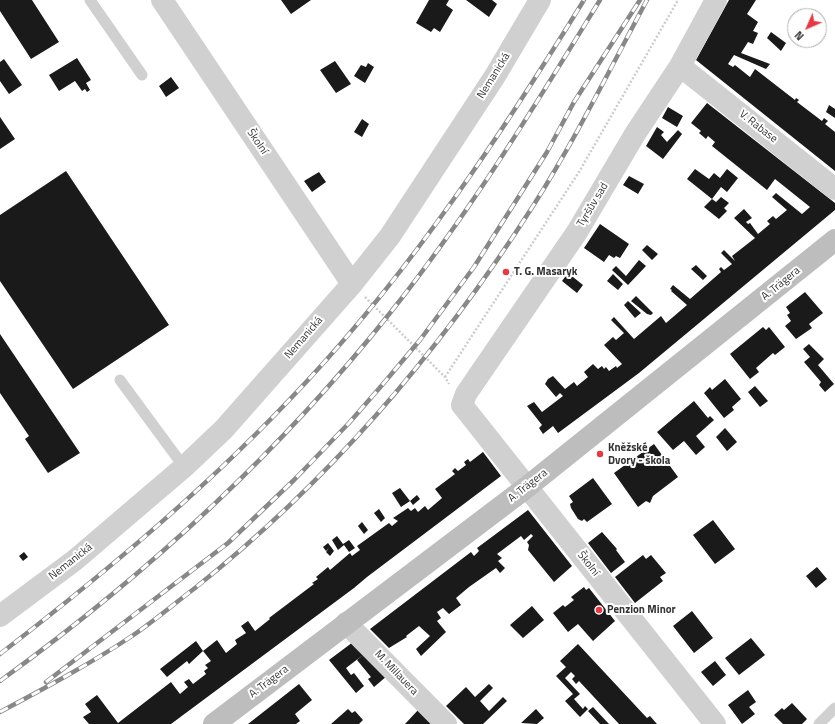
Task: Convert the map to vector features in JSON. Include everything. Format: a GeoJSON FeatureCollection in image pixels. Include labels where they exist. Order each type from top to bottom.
{"type":"FeatureCollection","features":[{"type":"Feature","properties":{"kind":"street","name":"Školní"},"geometry":{"type":"LineString","coordinates":[[162,0],[352,284]]}},
{"type":"Feature","properties":{"kind":"street","name":"Nemanická"},"geometry":{"type":"LineString","coordinates":[[0,616],[75,560],[184,467],[224,429],[352,284],[390,236],[412,203],[495,76],[540,0]]}},
{"type":"Feature","properties":{"kind":"street","name":"Tyršův sad"},"geometry":{"type":"LineString","coordinates":[[462,405],[466,394],[577,232],[635,134],[680,66],[716,0]]}},
{"type":"Feature","properties":{"kind":"street","name":"V. Rabase"},"geometry":{"type":"LineString","coordinates":[[680,66],[835,189]]}},
{"type":"Feature","properties":{"kind":"street","name":"A. Trägera"},"geometry":{"type":"LineString","coordinates":[[214,724],[527,488],[835,240]]}},
{"type":"Feature","properties":{"kind":"street","name":"Školní"},"geometry":{"type":"LineString","coordinates":[[462,405],[715,724]]}},
{"type":"Feature","properties":{"kind":"street","name":"M. Millauera"},"geometry":{"type":"LineString","coordinates":[[346,623],[446,724]]}},
{"type":"Feature","properties":{"kind":"lane"},"geometry":{"type":"LineString","coordinates":[[90,0],[142,75]]}},
{"type":"Feature","properties":{"kind":"lane"},"geometry":{"type":"LineString","coordinates":[[120,380],[184,467]]}},
{"type":"Feature","properties":{"kind":"lane"},"geometry":{"type":"LineString","coordinates":[[819,724],[835,708]]}},
{"type":"Feature","properties":{"kind":"path"},"geometry":{"type":"LineString","coordinates":[[445,377],[579,172],[678,0]]}},
{"type":"Feature","properties":{"kind":"path"},"geometry":{"type":"LineString","coordinates":[[352,284],[445,377],[462,405]]}},
{"type":"Feature","properties":{"kind":"building"},"geometry":{"type":"Polygon","coordinates":[[[0,0],[32,0],[59,42],[31,59],[0,11],[0,0]]]}},
{"type":"Feature","properties":{"kind":"building"},"geometry":{"type":"Polygon","coordinates":[[[281,0],[311,0],[291,14],[281,0]]]}},
{"type":"Feature","properties":{"kind":"building"},"geometry":{"type":"Polygon","coordinates":[[[429,0],[449,0],[446,5],[453,10],[440,32],[434,28],[431,32],[416,23],[429,0]]]}},
{"type":"Feature","properties":{"kind":"building"},"geometry":{"type":"Polygon","coordinates":[[[466,0],[492,0],[497,4],[489,17],[466,0]]]}},
{"type":"Feature","properties":{"kind":"building"},"geometry":{"type":"Polygon","coordinates":[[[729,0],[756,0],[747,14],[758,22],[753,31],[758,33],[753,44],[748,42],[741,53],[770,64],[766,69],[734,55],[728,64],[733,67],[735,65],[750,77],[755,69],[795,100],[796,98],[799,100],[797,102],[822,121],[824,118],[828,121],[825,124],[835,132],[835,171],[696,60],[729,0]]]}},
{"type":"Feature","properties":{"kind":"building"},"geometry":{"type":"Polygon","coordinates":[[[771,32],[786,43],[781,51],[767,38],[771,32]]]}},
{"type":"Feature","properties":{"kind":"building"},"geometry":{"type":"Polygon","coordinates":[[[77,58],[91,80],[86,83],[90,90],[87,92],[85,89],[82,91],[75,81],[59,91],[49,75],[77,58]]]}},
{"type":"Feature","properties":{"kind":"building"},"geometry":{"type":"Polygon","coordinates":[[[4,59],[22,85],[9,94],[0,81],[0,62],[4,59]]]}},
{"type":"Feature","properties":{"kind":"building"},"geometry":{"type":"Polygon","coordinates":[[[335,61],[351,84],[336,93],[320,70],[335,61]]]}},
{"type":"Feature","properties":{"kind":"building"},"geometry":{"type":"Polygon","coordinates":[[[368,63],[374,67],[365,83],[354,76],[361,65],[366,67],[368,63]]]}},
{"type":"Feature","properties":{"kind":"building"},"geometry":{"type":"Polygon","coordinates":[[[171,77],[179,88],[166,97],[159,86],[171,77]]]}},
{"type":"Feature","properties":{"kind":"building"},"geometry":{"type":"Polygon","coordinates":[[[707,103],[835,203],[835,210],[639,373],[558,433],[553,426],[543,434],[539,428],[542,425],[527,406],[534,402],[542,412],[563,396],[560,393],[556,397],[545,384],[548,379],[553,376],[565,389],[574,382],[577,386],[588,377],[584,372],[593,364],[598,369],[602,366],[604,369],[606,367],[609,371],[622,364],[604,345],[613,337],[616,340],[624,333],[611,320],[614,317],[634,339],[661,316],[666,323],[687,305],[671,291],[672,290],[670,289],[673,285],[690,299],[721,272],[719,269],[721,267],[724,270],[732,264],[721,253],[724,250],[735,261],[732,256],[755,238],[734,218],[744,209],[752,218],[746,222],[748,224],[750,223],[758,234],[770,224],[767,221],[773,216],[776,219],[787,210],[772,197],[776,193],[802,214],[810,207],[775,179],[767,190],[712,146],[715,142],[708,136],[706,139],[699,133],[701,131],[691,123],[707,103]]]}},
{"type":"Feature","properties":{"kind":"building"},"geometry":{"type":"Polygon","coordinates":[[[829,105],[835,109],[835,118],[826,112],[829,105]]]}},
{"type":"Feature","properties":{"kind":"building"},"geometry":{"type":"Polygon","coordinates":[[[668,107],[683,116],[677,127],[662,118],[668,107]]]}},
{"type":"Feature","properties":{"kind":"building"},"geometry":{"type":"Polygon","coordinates":[[[0,117],[15,139],[0,149],[0,117]]]}},
{"type":"Feature","properties":{"kind":"building"},"geometry":{"type":"Polygon","coordinates":[[[362,119],[369,124],[362,137],[354,132],[362,119]]]}},
{"type":"Feature","properties":{"kind":"building"},"geometry":{"type":"Polygon","coordinates":[[[657,127],[664,132],[661,135],[667,142],[678,130],[682,134],[663,159],[646,146],[657,127]]]}},
{"type":"Feature","properties":{"kind":"building"},"geometry":{"type":"Polygon","coordinates":[[[695,169],[709,179],[714,173],[720,178],[727,169],[738,178],[727,192],[721,187],[712,199],[687,179],[695,169]]]}},
{"type":"Feature","properties":{"kind":"building"},"geometry":{"type":"Polygon","coordinates":[[[66,171],[169,325],[73,389],[0,281],[0,215],[66,171]]]}},
{"type":"Feature","properties":{"kind":"building"},"geometry":{"type":"Polygon","coordinates":[[[319,172],[326,182],[312,192],[304,181],[319,172]]]}},
{"type":"Feature","properties":{"kind":"building"},"geometry":{"type":"Polygon","coordinates":[[[629,176],[644,184],[638,194],[623,185],[629,176]]]}},
{"type":"Feature","properties":{"kind":"building"},"geometry":{"type":"Polygon","coordinates":[[[721,197],[729,203],[724,208],[727,211],[719,219],[704,207],[712,199],[716,202],[721,197]]]}},
{"type":"Feature","properties":{"kind":"building"},"geometry":{"type":"Polygon","coordinates":[[[600,224],[629,244],[620,258],[616,256],[614,258],[609,255],[604,262],[584,248],[600,224]]]}},
{"type":"Feature","properties":{"kind":"building"},"geometry":{"type":"Polygon","coordinates":[[[647,245],[658,254],[652,260],[642,250],[647,245]]]}},
{"type":"Feature","properties":{"kind":"building"},"geometry":{"type":"Polygon","coordinates":[[[639,260],[646,266],[628,285],[612,270],[616,266],[626,276],[639,260]]]}},
{"type":"Feature","properties":{"kind":"building"},"geometry":{"type":"Polygon","coordinates":[[[696,265],[707,276],[703,280],[691,269],[696,265]]]}},
{"type":"Feature","properties":{"kind":"building"},"geometry":{"type":"Polygon","coordinates":[[[568,273],[583,285],[577,293],[562,281],[568,273]]]}},
{"type":"Feature","properties":{"kind":"building"},"geometry":{"type":"Polygon","coordinates":[[[613,274],[623,284],[618,290],[607,281],[613,274]]]}},
{"type":"Feature","properties":{"kind":"building"},"geometry":{"type":"Polygon","coordinates":[[[805,292],[823,313],[809,324],[812,328],[796,339],[785,326],[791,321],[787,315],[790,313],[786,307],[805,292]]]}},
{"type":"Feature","properties":{"kind":"building"},"geometry":{"type":"Polygon","coordinates":[[[636,296],[653,313],[651,315],[647,314],[631,301],[636,296]]]}},
{"type":"Feature","properties":{"kind":"building"},"geometry":{"type":"Polygon","coordinates":[[[628,301],[641,313],[635,318],[624,305],[628,301]]]}},
{"type":"Feature","properties":{"kind":"building"},"geometry":{"type":"Polygon","coordinates":[[[763,327],[766,330],[769,327],[785,347],[775,355],[773,353],[756,368],[759,372],[750,379],[730,354],[763,327]]]}},
{"type":"Feature","properties":{"kind":"building"},"geometry":{"type":"Polygon","coordinates":[[[0,334],[80,453],[48,473],[25,439],[29,436],[0,393],[0,334]]]}},
{"type":"Feature","properties":{"kind":"building"},"geometry":{"type":"Polygon","coordinates":[[[809,344],[824,359],[818,365],[834,384],[825,392],[819,385],[821,382],[804,362],[810,357],[803,349],[809,344]]]}},
{"type":"Feature","properties":{"kind":"building"},"geometry":{"type":"Polygon","coordinates":[[[725,379],[741,399],[732,407],[734,410],[724,418],[704,393],[710,387],[712,390],[725,379]]]}},
{"type":"Feature","properties":{"kind":"building"},"geometry":{"type":"Polygon","coordinates":[[[755,386],[768,401],[760,407],[748,392],[755,386]]]}},
{"type":"Feature","properties":{"kind":"building"},"geometry":{"type":"Polygon","coordinates":[[[694,401],[708,418],[710,416],[714,420],[696,436],[705,447],[696,455],[684,441],[673,450],[657,432],[694,401]]]}},
{"type":"Feature","properties":{"kind":"building"},"geometry":{"type":"Polygon","coordinates":[[[725,428],[737,442],[727,451],[716,437],[725,428]]]}},
{"type":"Feature","properties":{"kind":"building"},"geometry":{"type":"Polygon","coordinates":[[[654,444],[678,477],[653,496],[650,503],[646,501],[638,507],[614,473],[654,444]]]}},
{"type":"Feature","properties":{"kind":"building"},"geometry":{"type":"Polygon","coordinates":[[[483,452],[501,476],[354,588],[171,724],[89,724],[83,717],[91,712],[85,704],[97,695],[118,723],[171,682],[180,694],[188,687],[184,682],[189,679],[193,684],[206,674],[204,671],[208,668],[205,665],[211,661],[203,651],[217,640],[226,653],[237,644],[235,640],[246,633],[241,626],[248,621],[255,631],[270,619],[269,618],[314,584],[312,583],[318,579],[316,577],[328,567],[330,570],[350,553],[352,556],[360,550],[357,546],[389,523],[392,526],[398,521],[393,518],[408,508],[411,511],[415,508],[418,512],[425,506],[428,510],[442,498],[435,489],[455,474],[452,471],[455,468],[458,471],[466,465],[464,462],[468,459],[470,462],[483,452]]]}},
{"type":"Feature","properties":{"kind":"building"},"geometry":{"type":"Polygon","coordinates":[[[593,478],[612,504],[587,522],[584,519],[582,521],[578,519],[571,508],[570,504],[573,502],[569,496],[593,478]]]}},
{"type":"Feature","properties":{"kind":"building"},"geometry":{"type":"Polygon","coordinates":[[[400,488],[410,501],[401,507],[392,493],[400,488]]]}},
{"type":"Feature","properties":{"kind":"building"},"geometry":{"type":"Polygon","coordinates":[[[417,495],[420,499],[413,505],[410,501],[417,495]]]}},
{"type":"Feature","properties":{"kind":"building"},"geometry":{"type":"Polygon","coordinates":[[[379,509],[385,518],[381,522],[374,513],[379,509]]]}},
{"type":"Feature","properties":{"kind":"building"},"geometry":{"type":"Polygon","coordinates":[[[528,510],[572,566],[554,582],[528,550],[529,545],[527,542],[533,536],[531,534],[524,540],[521,536],[497,554],[502,558],[498,561],[505,568],[500,573],[496,568],[469,587],[456,598],[461,605],[449,614],[443,608],[437,612],[441,618],[437,621],[446,632],[421,656],[416,649],[430,636],[419,626],[406,636],[407,637],[389,648],[370,629],[471,552],[474,556],[479,551],[477,548],[528,510]]]}},
{"type":"Feature","properties":{"kind":"building"},"geometry":{"type":"Polygon","coordinates":[[[713,520],[735,549],[715,564],[693,535],[713,520]]]}},
{"type":"Feature","properties":{"kind":"building"},"geometry":{"type":"Polygon","coordinates":[[[362,522],[368,530],[364,534],[358,526],[362,522]]]}},
{"type":"Feature","properties":{"kind":"building"},"geometry":{"type":"Polygon","coordinates":[[[602,532],[617,549],[616,550],[625,562],[611,573],[588,543],[602,532]]]}},
{"type":"Feature","properties":{"kind":"building"},"geometry":{"type":"Polygon","coordinates":[[[337,536],[343,544],[349,540],[355,548],[349,552],[344,545],[338,550],[332,540],[337,536]]]}},
{"type":"Feature","properties":{"kind":"building"},"geometry":{"type":"Polygon","coordinates":[[[328,543],[334,551],[330,556],[326,552],[329,548],[326,551],[323,547],[328,543]]]}},
{"type":"Feature","properties":{"kind":"building"},"geometry":{"type":"Polygon","coordinates":[[[24,552],[28,557],[23,561],[19,556],[24,552]]]}},
{"type":"Feature","properties":{"kind":"building"},"geometry":{"type":"Polygon","coordinates":[[[643,555],[646,559],[651,555],[666,573],[660,577],[663,581],[635,603],[615,577],[643,555]]]}},
{"type":"Feature","properties":{"kind":"building"},"geometry":{"type":"Polygon","coordinates":[[[817,567],[827,579],[816,588],[806,576],[817,567]]]}},
{"type":"Feature","properties":{"kind":"building"},"geometry":{"type":"Polygon","coordinates":[[[584,587],[586,590],[589,588],[615,621],[593,641],[578,624],[568,632],[553,613],[563,605],[565,607],[574,600],[571,597],[584,587]]]}},
{"type":"Feature","properties":{"kind":"building"},"geometry":{"type":"Polygon","coordinates":[[[532,606],[544,620],[523,638],[510,625],[532,606]]]}},
{"type":"Feature","properties":{"kind":"building"},"geometry":{"type":"Polygon","coordinates":[[[692,611],[713,638],[694,653],[673,626],[692,611]]]}},
{"type":"Feature","properties":{"kind":"building"},"geometry":{"type":"Polygon","coordinates":[[[751,638],[765,655],[739,675],[725,658],[751,638]]]}},
{"type":"Feature","properties":{"kind":"building"},"geometry":{"type":"Polygon","coordinates":[[[196,641],[203,651],[189,664],[187,661],[167,677],[160,669],[196,641]]]}},
{"type":"Feature","properties":{"kind":"building"},"geometry":{"type":"Polygon","coordinates":[[[353,642],[387,676],[374,687],[368,679],[371,677],[357,660],[363,655],[346,668],[351,675],[354,673],[364,686],[356,693],[329,660],[353,642]]]}},
{"type":"Feature","properties":{"kind":"building"},"geometry":{"type":"Polygon","coordinates":[[[578,644],[647,718],[650,716],[657,724],[619,724],[579,681],[576,684],[572,679],[575,676],[571,672],[565,678],[580,694],[574,699],[583,709],[585,706],[588,709],[580,717],[565,701],[573,694],[556,676],[566,667],[560,661],[578,644]]]}},
{"type":"Feature","properties":{"kind":"building"},"geometry":{"type":"Polygon","coordinates":[[[715,661],[726,675],[713,686],[701,672],[715,661]]]}},
{"type":"Feature","properties":{"kind":"building"},"geometry":{"type":"Polygon","coordinates":[[[299,684],[312,700],[295,714],[300,721],[296,724],[248,724],[299,684]]]}},
{"type":"Feature","properties":{"kind":"building"},"geometry":{"type":"Polygon","coordinates":[[[489,684],[493,688],[480,701],[489,711],[503,697],[507,701],[483,724],[464,724],[446,706],[466,687],[475,697],[489,684]]]}},
{"type":"Feature","properties":{"kind":"building"},"geometry":{"type":"Polygon","coordinates":[[[748,690],[756,702],[749,707],[755,714],[742,724],[728,705],[748,690]]]}},
{"type":"Feature","properties":{"kind":"building"},"geometry":{"type":"Polygon","coordinates":[[[792,703],[807,719],[802,724],[783,724],[774,715],[782,708],[784,710],[792,703]]]}},
{"type":"Feature","properties":{"kind":"building"},"geometry":{"type":"Polygon","coordinates":[[[593,707],[609,724],[600,724],[588,711],[593,707]]]}},
{"type":"Feature","properties":{"kind":"building"},"geometry":{"type":"Polygon","coordinates":[[[348,709],[352,713],[355,711],[363,720],[359,724],[331,724],[348,709]]]}},
{"type":"Feature","properties":{"kind":"building"},"geometry":{"type":"Polygon","coordinates":[[[419,709],[434,724],[405,724],[419,709]]]}},
{"type":"Feature","properties":{"kind":"building"},"geometry":{"type":"Polygon","coordinates":[[[536,709],[544,718],[537,724],[521,723],[536,709]]]}},
{"type":"Feature","properties":{"kind":"railway"},"geometry":{"type":"LineString","coordinates":[[0,654],[81,590],[160,523],[236,454],[308,380],[385,291],[421,244],[489,148],[584,0]]}},
{"type":"Feature","properties":{"kind":"railway"},"geometry":{"type":"LineString","coordinates":[[0,681],[54,641],[158,555],[208,510],[303,415],[390,313],[447,237],[500,160],[600,0]]}},
{"type":"Feature","properties":{"kind":"railway"},"geometry":{"type":"LineString","coordinates":[[46,682],[228,543],[294,480],[349,423],[383,384],[420,340],[474,267],[547,152],[574,102],[640,0]]}},
{"type":"Feature","properties":{"kind":"railway"},"geometry":{"type":"LineString","coordinates":[[0,712],[67,676],[132,636],[148,624],[195,588],[244,547],[291,504],[336,459],[421,362],[460,312],[498,259],[533,206],[578,130],[647,0]]}},
{"type":"Feature","properties":{"kind":"place","name":"T. G. Masaryk"},"geometry":{"type":"Point","coordinates":[506,272]}},
{"type":"Feature","properties":{"kind":"place","name":"Kněžské Dvory - škola"},"geometry":{"type":"Point","coordinates":[600,454]}},
{"type":"Feature","properties":{"kind":"place","name":"Penzion Minor"},"geometry":{"type":"Point","coordinates":[599,610]}}]}
